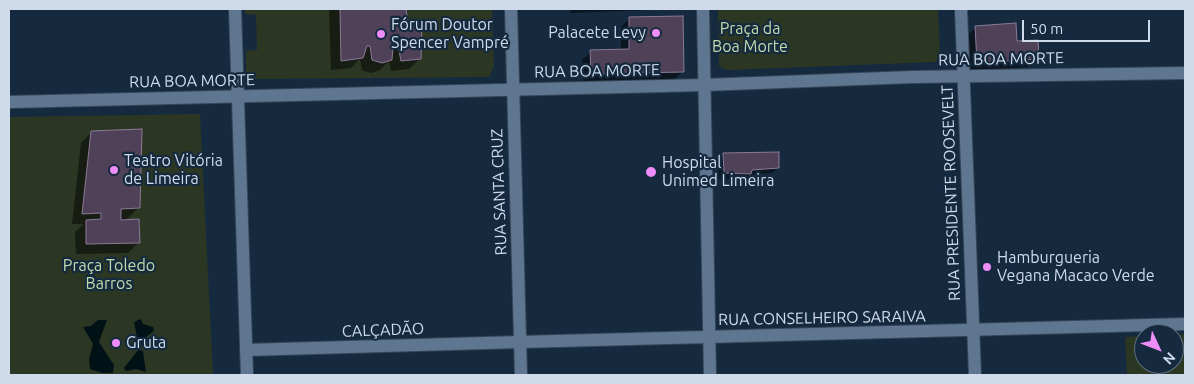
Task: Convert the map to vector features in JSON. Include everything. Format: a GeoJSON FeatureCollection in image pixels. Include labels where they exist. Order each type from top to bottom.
{"type":"FeatureCollection","features":[{"type":"Feature","properties":{"kind":"street"},"geometry":{"type":"LineString","coordinates":[[235,9],[247,375]]}},
{"type":"Feature","properties":{"kind":"street","name":"RUA SANTA CRUZ"},"geometry":{"type":"LineString","coordinates":[[511,9],[521,375]]}},
{"type":"Feature","properties":{"kind":"street"},"geometry":{"type":"LineString","coordinates":[[703,9],[710,375]]}},
{"type":"Feature","properties":{"kind":"street","name":"RUA PRESIDENTE ROOSEVELT"},"geometry":{"type":"LineString","coordinates":[[961,9],[962,78],[975,375]]}},
{"type":"Feature","properties":{"kind":"street","name":"RUA BOA MORTE"},"geometry":{"type":"LineString","coordinates":[[9,102],[704,85],[778,81],[1185,73]]}},
{"type":"Feature","properties":{"kind":"street","name":"RUA CONSELHEIRO SARAIVA"},"geometry":{"type":"LineString","coordinates":[[520,342],[1185,324]]}},
{"type":"Feature","properties":{"kind":"street","name":"CALÇADÃO"},"geometry":{"type":"LineString","coordinates":[[246,350],[520,342]]}},
{"type":"Feature","properties":{"kind":"green space"},"geometry":{"type":"Polygon","coordinates":[[[245,9],[492,9],[494,67],[489,77],[255,79],[246,73],[246,51],[257,50],[256,15],[245,14],[245,9]]]}},
{"type":"Feature","properties":{"kind":"green space","name":"Praça da Boa Morte"},"geometry":{"type":"Polygon","coordinates":[[[718,9],[938,9],[940,54],[936,62],[726,70],[719,66],[718,9]]]}},
{"type":"Feature","properties":{"kind":"green space","name":"Praça Toledo Barros"},"geometry":{"type":"Polygon","coordinates":[[[200,114],[213,375],[9,375],[9,117],[200,114]]]}},
{"type":"Feature","properties":{"kind":"green space"},"geometry":{"type":"Polygon","coordinates":[[[1184,334],[1185,375],[1127,375],[1125,337],[1134,337],[1134,374],[1184,374],[1184,334]]]}},
{"type":"Feature","properties":{"kind":"shaded area"},"geometry":{"type":"Polygon","coordinates":[[[141,319],[143,324],[153,327],[154,331],[147,336],[143,345],[138,343],[134,322],[141,319]]]}},
{"type":"Feature","properties":{"kind":"shaded area"},"geometry":{"type":"Polygon","coordinates":[[[98,320],[107,320],[99,342],[114,365],[113,373],[102,373],[90,369],[89,359],[93,344],[83,327],[91,326],[98,320]]]}},
{"type":"Feature","properties":{"kind":"shaded area"},"geometry":{"type":"Polygon","coordinates":[[[138,350],[143,351],[146,372],[136,369],[126,371],[124,368],[138,350]]]}},
{"type":"Feature","properties":{"kind":"building","name":"Fórum Doutor Spencer Vampré"},"geometry":{"type":"Polygon","coordinates":[[[340,9],[406,9],[408,22],[422,24],[421,59],[401,61],[398,45],[393,46],[392,60],[382,63],[372,60],[370,46],[367,46],[363,58],[341,61],[340,9]]]}},
{"type":"Feature","properties":{"kind":"building","name":"Palacete Levy"},"geometry":{"type":"Polygon","coordinates":[[[683,16],[684,72],[591,74],[590,50],[629,49],[629,17],[683,16]]]}},
{"type":"Feature","properties":{"kind":"building"},"geometry":{"type":"Polygon","coordinates":[[[1016,23],[1017,41],[1038,40],[1039,59],[977,63],[975,26],[1016,23]]]}},
{"type":"Feature","properties":{"kind":"building","name":"Teatro Vitória de Limeira"},"geometry":{"type":"Polygon","coordinates":[[[142,129],[140,208],[121,209],[121,220],[139,219],[140,243],[86,244],[86,220],[101,219],[101,213],[82,214],[91,131],[142,129]]]}},
{"type":"Feature","properties":{"kind":"building"},"geometry":{"type":"Polygon","coordinates":[[[779,152],[779,168],[752,170],[751,174],[724,173],[723,153],[779,152]]]}},
{"type":"Feature","properties":{"kind":"place","name":"Palacete Levy"},"geometry":{"type":"Point","coordinates":[656,33]}},
{"type":"Feature","properties":{"kind":"place","name":"Fórum Doutor Spencer Vampré"},"geometry":{"type":"Point","coordinates":[381,34]}},
{"type":"Feature","properties":{"kind":"place","name":"Teatro Vitória de Limeira"},"geometry":{"type":"Point","coordinates":[114,170]}},
{"type":"Feature","properties":{"kind":"place","name":"Hospital Unimed Limeira"},"geometry":{"type":"Point","coordinates":[651,172]}},
{"type":"Feature","properties":{"kind":"place","name":"Hamburgueria Vegana Macaco Verde"},"geometry":{"type":"Point","coordinates":[987,267]}},
{"type":"Feature","properties":{"kind":"place","name":"Gruta"},"geometry":{"type":"Point","coordinates":[116,343]}}]}
